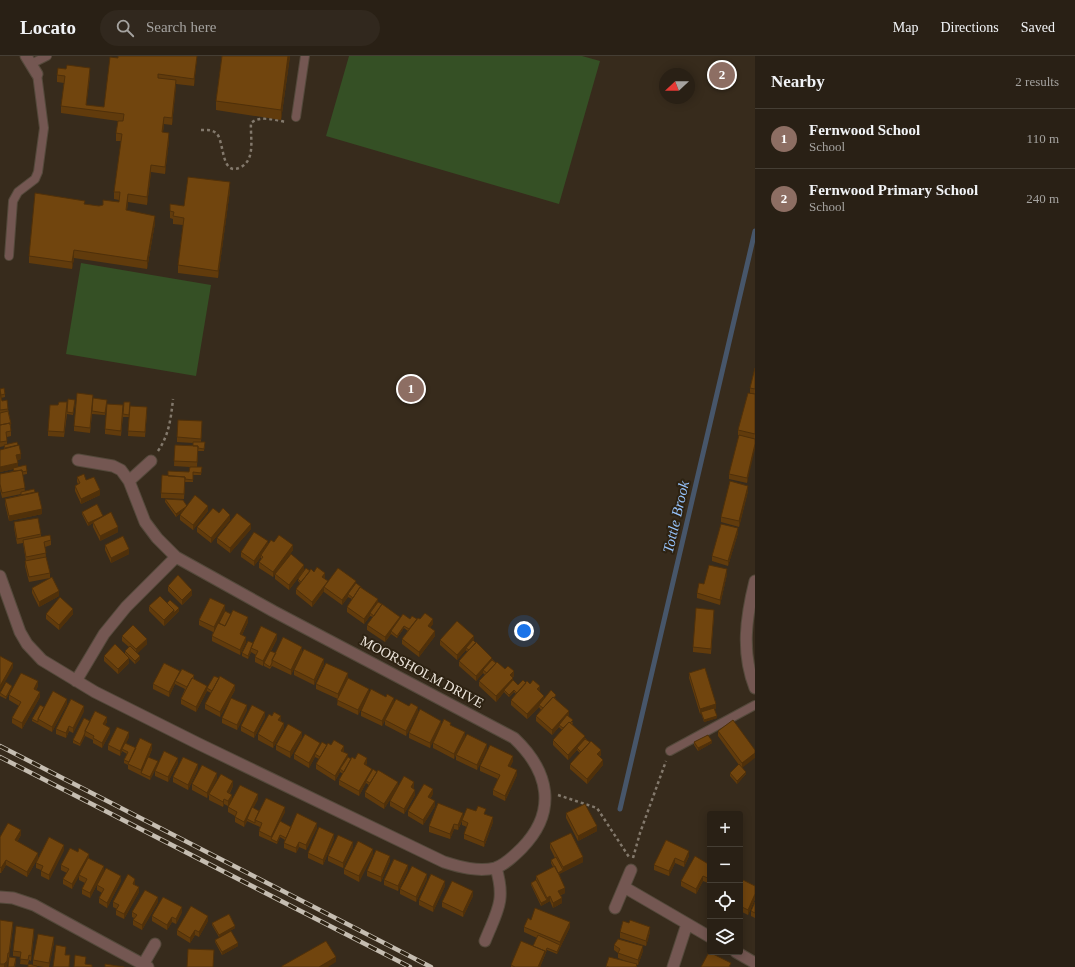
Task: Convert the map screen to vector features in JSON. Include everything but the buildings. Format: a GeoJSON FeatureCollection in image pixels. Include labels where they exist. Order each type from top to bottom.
{"type":"FeatureCollection","features":[{"type":"Feature","properties":{"kind":"street"},"geometry":{"type":"LineString","coordinates":[[29,60],[37,74]]}},
{"type":"Feature","properties":{"kind":"street","name":"MOORSHOLM DRIVE"},"geometry":{"type":"LineString","coordinates":[[78,460],[113,466],[121,470],[129,481],[145,522],[157,538],[176,557],[280,615],[514,738],[528,752],[535,763],[546,791],[545,808],[540,823],[532,836],[513,857],[496,868]]}},
{"type":"Feature","properties":{"kind":"street"},"geometry":{"type":"LineString","coordinates":[[129,481],[151,461]]}},
{"type":"Feature","properties":{"kind":"street"},"geometry":{"type":"LineString","coordinates":[[76,681],[104,634],[126,607],[176,557]]}},
{"type":"Feature","properties":{"kind":"street"},"geometry":{"type":"LineString","coordinates":[[0,576],[16,624],[27,644],[42,660],[76,681],[206,748],[444,862],[461,868],[496,868],[502,889],[502,898],[485,941]]}},
{"type":"Feature","properties":{"kind":"street"},"geometry":{"type":"LineString","coordinates":[[755,581],[746,624],[746,656],[755,688]]}},
{"type":"Feature","properties":{"kind":"street"},"geometry":{"type":"LineString","coordinates":[[615,908],[631,870]]}},
{"type":"Feature","properties":{"kind":"street"},"geometry":{"type":"LineString","coordinates":[[624,888],[707,935]]}},
{"type":"Feature","properties":{"kind":"street"},"geometry":{"type":"LineString","coordinates":[[0,897],[13,898],[34,905],[146,965],[155,944]]}},
{"type":"Feature","properties":{"kind":"street"},"geometry":{"type":"LineString","coordinates":[[673,967],[688,924]]}},
{"type":"Feature","properties":{"kind":"street"},"geometry":{"type":"LineString","coordinates":[[741,955],[755,964]]}},
{"type":"Feature","properties":{"kind":"lane"},"geometry":{"type":"LineString","coordinates":[[29,60],[47,56]]}},
{"type":"Feature","properties":{"kind":"lane"},"geometry":{"type":"LineString","coordinates":[[296,117],[305,56]]}},
{"type":"Feature","properties":{"kind":"lane"},"geometry":{"type":"LineString","coordinates":[[9,256],[13,201],[18,192],[35,179],[38,172],[44,128],[37,74]]}},
{"type":"Feature","properties":{"kind":"lane"},"geometry":{"type":"LineString","coordinates":[[670,751],[755,705]]}},
{"type":"Feature","properties":{"kind":"path"},"geometry":{"type":"LineString","coordinates":[[201,130],[209,130],[217,133],[221,142],[224,161],[230,168],[236,169],[242,166],[247,160],[251,150],[251,123],[262,118],[288,122],[296,117]]}},
{"type":"Feature","properties":{"kind":"path"},"geometry":{"type":"LineString","coordinates":[[164,442],[171,422],[173,399]]}},
{"type":"Feature","properties":{"kind":"path"},"geometry":{"type":"LineString","coordinates":[[546,791],[597,808],[632,862],[640,832],[670,751]]}},
{"type":"Feature","properties":{"kind":"green space"},"geometry":{"type":"Polygon","coordinates":[[[349,56],[582,56],[600,61],[559,204],[326,136],[349,56]]]}},
{"type":"Feature","properties":{"kind":"green space"},"geometry":{"type":"Polygon","coordinates":[[[81,263],[211,285],[196,376],[66,354],[81,263]]]}},
{"type":"Feature","properties":{"kind":"waterway","name":"Tottle Brook"},"geometry":{"type":"LineString","coordinates":[[620,809],[755,231]]}},
{"type":"Feature","properties":{"kind":"railway"},"geometry":{"type":"LineString","coordinates":[[0,746],[431,967]]}},
{"type":"Feature","properties":{"kind":"railway"},"geometry":{"type":"LineString","coordinates":[[0,757],[410,967]]}},
{"type":"Feature","properties":{"kind":"place","name":"Fernwood Primary School"},"geometry":{"type":"Point","coordinates":[722,75]}},
{"type":"Feature","properties":{"kind":"place","name":"Fernwood School"},"geometry":{"type":"Point","coordinates":[411,389]}}]}
